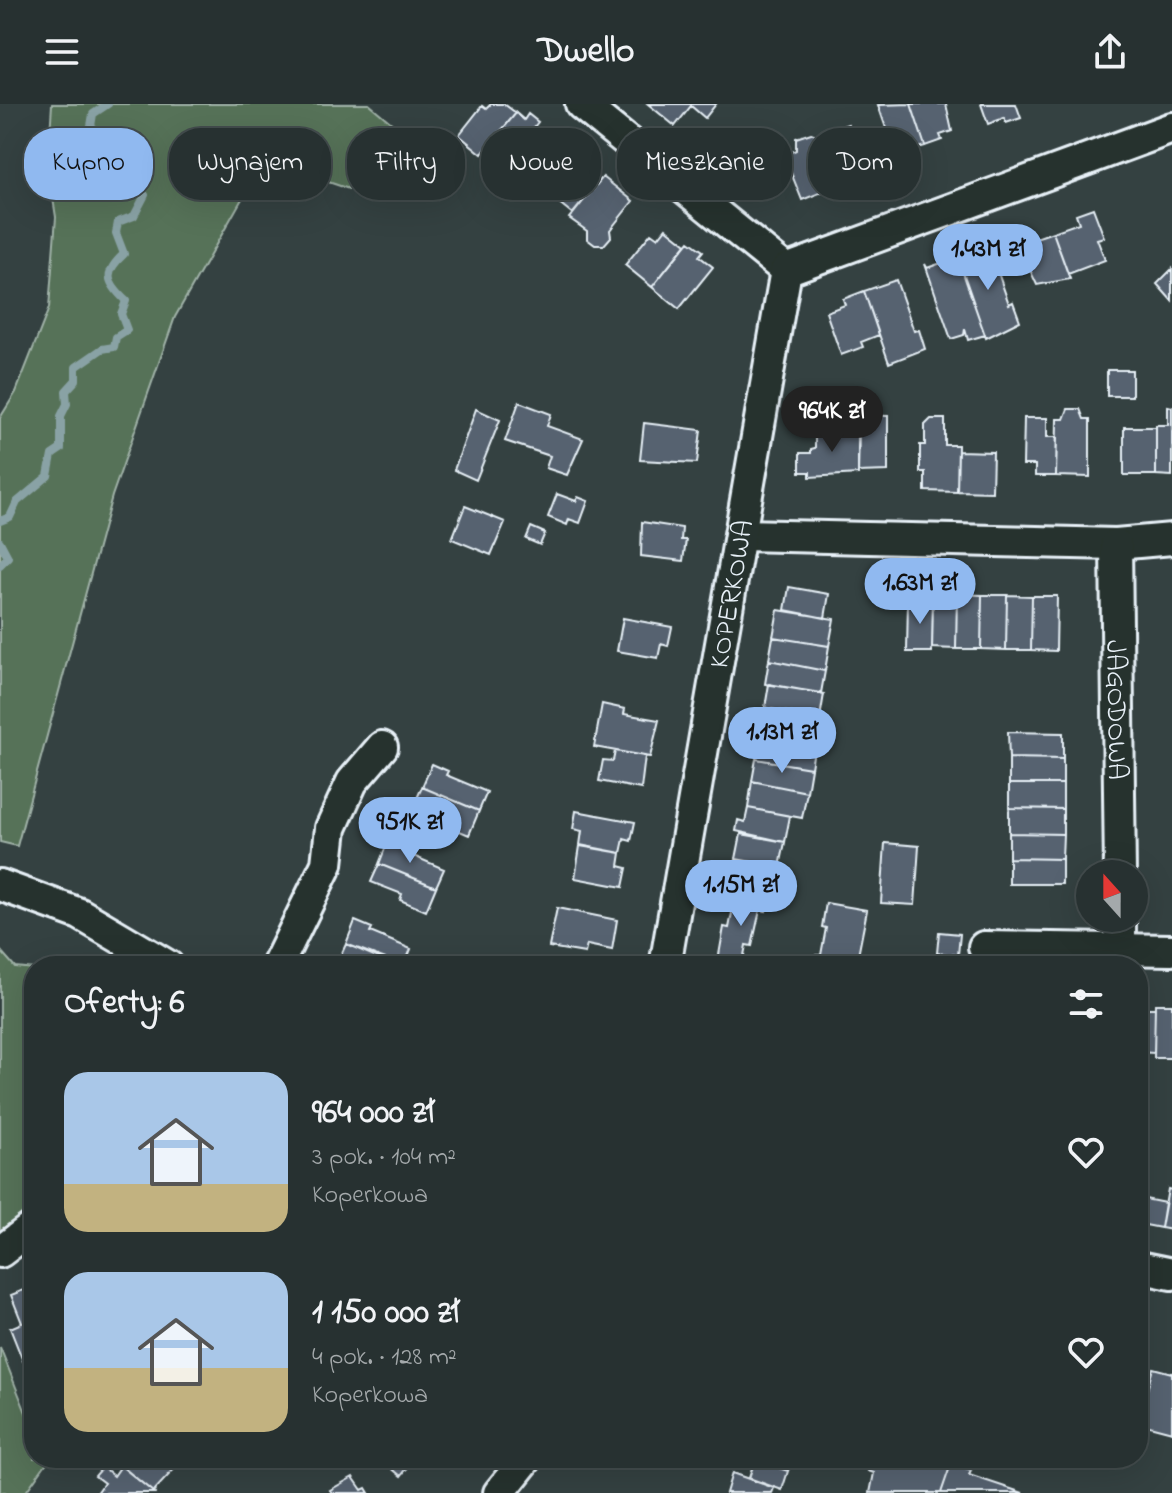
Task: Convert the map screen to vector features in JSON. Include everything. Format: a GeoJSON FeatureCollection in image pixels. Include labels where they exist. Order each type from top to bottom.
{"type":"FeatureCollection","features":[{"type":"Feature","properties":{"kind":"street"},"geometry":{"type":"LineString","coordinates":[[581,104],[786,270],[1172,128]]}},
{"type":"Feature","properties":{"kind":"street","name":"KOPERKOWA"},"geometry":{"type":"LineString","coordinates":[[666,956],[683,844],[742,535],[786,270]]}},
{"type":"Feature","properties":{"kind":"street"},"geometry":{"type":"LineString","coordinates":[[742,535],[1116,544],[1172,539]]}},
{"type":"Feature","properties":{"kind":"street","name":"JAGODOWA"},"geometry":{"type":"LineString","coordinates":[[1116,544],[1120,860]]}},
{"type":"Feature","properties":{"kind":"street"},"geometry":{"type":"LineString","coordinates":[[282,956],[327,864],[331,828],[352,782],[382,747]]}},
{"type":"Feature","properties":{"kind":"street"},"geometry":{"type":"LineString","coordinates":[[0,885],[80,914],[151,956]]}},
{"type":"Feature","properties":{"kind":"street"},"geometry":{"type":"LineString","coordinates":[[1120,932],[1120,949]]}},
{"type":"Feature","properties":{"kind":"street"},"geometry":{"type":"LineString","coordinates":[[984,947],[1172,950]]}},
{"type":"Feature","properties":{"kind":"street"},"geometry":{"type":"LineString","coordinates":[[0,1252],[24,1234]]}},
{"type":"Feature","properties":{"kind":"street"},"geometry":{"type":"LineString","coordinates":[[1148,1269],[1172,1274]]}},
{"type":"Feature","properties":{"kind":"green space"},"geometry":{"type":"Polygon","coordinates":[[[52,104],[369,104],[395,126],[347,128],[347,188],[331,183],[331,128],[169,128],[169,200],[241,200],[175,317],[112,496],[17,846],[0,842],[0,418],[16,392],[49,308],[56,217],[53,200],[153,200],[153,128],[50,128],[52,104]]]}},
{"type":"Feature","properties":{"kind":"green space"},"geometry":{"type":"Polygon","coordinates":[[[0,950],[15,967],[24,968],[24,1219],[0,1239],[0,950]]]}},
{"type":"Feature","properties":{"kind":"green space"},"geometry":{"type":"Polygon","coordinates":[[[0,1347],[24,1408],[24,1468],[43,1468],[25,1493],[0,1493],[0,1347]]]}},
{"type":"Feature","properties":{"kind":"building"},"geometry":{"type":"Polygon","coordinates":[[[491,104],[504,104],[516,113],[504,128],[481,128],[481,153],[465,140],[465,128],[482,106],[486,109],[491,104]]]}},
{"type":"Feature","properties":{"kind":"building"},"geometry":{"type":"Polygon","coordinates":[[[648,104],[716,104],[705,118],[691,106],[675,126],[648,104]]]}},
{"type":"Feature","properties":{"kind":"building"},"geometry":{"type":"Polygon","coordinates":[[[911,104],[919,128],[886,128],[878,105],[911,104]]]}},
{"type":"Feature","properties":{"kind":"building"},"geometry":{"type":"Polygon","coordinates":[[[911,104],[946,104],[952,131],[940,135],[942,140],[925,146],[911,104]]]}},
{"type":"Feature","properties":{"kind":"building"},"geometry":{"type":"Polygon","coordinates":[[[981,104],[1016,104],[1021,118],[1006,123],[1004,118],[988,124],[981,104]]]}},
{"type":"Feature","properties":{"kind":"building"},"geometry":{"type":"Polygon","coordinates":[[[516,113],[524,120],[528,114],[538,122],[533,128],[504,128],[516,113]]]}},
{"type":"Feature","properties":{"kind":"building"},"geometry":{"type":"Polygon","coordinates":[[[808,134],[808,198],[802,200],[792,175],[792,152],[796,150],[796,138],[808,134]]]}},
{"type":"Feature","properties":{"kind":"building"},"geometry":{"type":"Polygon","coordinates":[[[603,177],[617,188],[617,200],[633,201],[610,230],[611,237],[604,245],[595,245],[587,239],[587,231],[569,218],[584,200],[601,200],[603,177]]]}},
{"type":"Feature","properties":{"kind":"building"},"geometry":{"type":"Polygon","coordinates":[[[556,200],[584,200],[573,214],[556,200]]]}},
{"type":"Feature","properties":{"kind":"building"},"geometry":{"type":"Polygon","coordinates":[[[1093,208],[1104,237],[1097,239],[1105,260],[1068,274],[1053,232],[1079,223],[1076,214],[1093,208]]]}},
{"type":"Feature","properties":{"kind":"building"},"geometry":{"type":"Polygon","coordinates":[[[666,228],[686,244],[652,287],[625,265],[651,233],[658,238],[666,228]]]}},
{"type":"Feature","properties":{"kind":"building"},"geometry":{"type":"Polygon","coordinates":[[[1053,232],[1070,279],[1037,285],[1018,244],[1053,232]]]}},
{"type":"Feature","properties":{"kind":"building"},"geometry":{"type":"Polygon","coordinates":[[[689,241],[703,251],[699,256],[713,267],[679,309],[652,287],[689,241]]]}},
{"type":"Feature","properties":{"kind":"building"},"geometry":{"type":"Polygon","coordinates":[[[989,247],[1009,304],[1013,302],[1020,321],[986,338],[958,258],[989,247]]]}},
{"type":"Feature","properties":{"kind":"building"},"geometry":{"type":"Polygon","coordinates":[[[956,253],[985,335],[968,340],[965,329],[964,335],[951,339],[925,264],[927,268],[956,258],[956,253]]]}},
{"type":"Feature","properties":{"kind":"building"},"geometry":{"type":"Polygon","coordinates":[[[1172,269],[1172,301],[1157,284],[1172,269]]]}},
{"type":"Feature","properties":{"kind":"building"},"geometry":{"type":"Polygon","coordinates":[[[896,280],[914,331],[919,330],[925,349],[889,363],[864,291],[896,280]]]}},
{"type":"Feature","properties":{"kind":"building"},"geometry":{"type":"Polygon","coordinates":[[[864,291],[879,335],[861,342],[863,347],[841,355],[826,312],[845,305],[843,299],[864,291]]]}},
{"type":"Feature","properties":{"kind":"building"},"geometry":{"type":"Polygon","coordinates":[[[1107,370],[1132,370],[1132,396],[1107,396],[1107,370]]]}},
{"type":"Feature","properties":{"kind":"building"},"geometry":{"type":"Polygon","coordinates":[[[519,402],[551,414],[547,426],[583,439],[567,475],[546,468],[550,456],[505,441],[519,402]]]}},
{"type":"Feature","properties":{"kind":"building"},"geometry":{"type":"Polygon","coordinates":[[[1168,406],[1172,407],[1172,476],[1156,475],[1156,425],[1168,425],[1168,406]]]}},
{"type":"Feature","properties":{"kind":"building"},"geometry":{"type":"Polygon","coordinates":[[[476,409],[500,420],[476,480],[454,470],[476,409]]]}},
{"type":"Feature","properties":{"kind":"building"},"geometry":{"type":"Polygon","coordinates":[[[1068,409],[1080,409],[1084,419],[1090,419],[1090,477],[1056,476],[1057,419],[1064,419],[1068,409]]]}},
{"type":"Feature","properties":{"kind":"building"},"geometry":{"type":"Polygon","coordinates":[[[858,415],[888,416],[888,471],[858,472],[858,415]]]}},
{"type":"Feature","properties":{"kind":"building"},"geometry":{"type":"Polygon","coordinates":[[[1024,418],[1047,418],[1047,437],[1057,437],[1056,476],[1035,476],[1035,465],[1023,465],[1024,418]]]}},
{"type":"Feature","properties":{"kind":"building"},"geometry":{"type":"Polygon","coordinates":[[[931,419],[945,419],[945,445],[958,445],[957,492],[925,491],[925,472],[920,472],[920,445],[925,445],[925,425],[931,419]]]}},
{"type":"Feature","properties":{"kind":"building"},"geometry":{"type":"Polygon","coordinates":[[[644,423],[701,430],[697,463],[640,460],[644,423]]]}},
{"type":"Feature","properties":{"kind":"building"},"geometry":{"type":"Polygon","coordinates":[[[1124,427],[1156,427],[1156,475],[1124,475],[1124,427]]]}},
{"type":"Feature","properties":{"kind":"building"},"geometry":{"type":"Polygon","coordinates":[[[815,430],[859,431],[858,474],[810,477],[810,472],[800,472],[800,453],[811,453],[811,449],[815,448],[815,430]]]}},
{"type":"Feature","properties":{"kind":"building"},"geometry":{"type":"Polygon","coordinates":[[[958,451],[993,452],[992,492],[957,491],[958,451]]]}},
{"type":"Feature","properties":{"kind":"building"},"geometry":{"type":"Polygon","coordinates":[[[557,494],[576,501],[578,497],[588,501],[580,523],[569,519],[567,525],[548,517],[557,494]]]}},
{"type":"Feature","properties":{"kind":"building"},"geometry":{"type":"Polygon","coordinates":[[[465,506],[505,522],[491,555],[452,539],[465,506]]]}},
{"type":"Feature","properties":{"kind":"building"},"geometry":{"type":"Polygon","coordinates":[[[642,522],[682,528],[681,540],[686,540],[683,561],[641,556],[642,522]]]}},
{"type":"Feature","properties":{"kind":"building"},"geometry":{"type":"Polygon","coordinates":[[[531,527],[545,533],[540,545],[526,539],[531,527]]]}},
{"type":"Feature","properties":{"kind":"building"},"geometry":{"type":"Polygon","coordinates":[[[789,587],[829,594],[825,618],[785,610],[789,587]]]}},
{"type":"Feature","properties":{"kind":"building"},"geometry":{"type":"Polygon","coordinates":[[[933,594],[957,594],[956,649],[932,648],[933,594]]]}},
{"type":"Feature","properties":{"kind":"building"},"geometry":{"type":"Polygon","coordinates":[[[957,594],[982,595],[981,649],[956,649],[957,594]]]}},
{"type":"Feature","properties":{"kind":"building"},"geometry":{"type":"Polygon","coordinates":[[[982,595],[1007,595],[1006,650],[981,649],[982,595]]]}},
{"type":"Feature","properties":{"kind":"building"},"geometry":{"type":"Polygon","coordinates":[[[1007,595],[1032,596],[1031,650],[1006,650],[1007,595]]]}},
{"type":"Feature","properties":{"kind":"building"},"geometry":{"type":"Polygon","coordinates":[[[1032,596],[1057,596],[1056,651],[1031,650],[1032,596]]]}},
{"type":"Feature","properties":{"kind":"building"},"geometry":{"type":"Polygon","coordinates":[[[908,599],[933,600],[932,652],[907,652],[908,599]]]}},
{"type":"Feature","properties":{"kind":"building"},"geometry":{"type":"Polygon","coordinates":[[[778,610],[834,619],[829,646],[773,637],[778,610]]]}},
{"type":"Feature","properties":{"kind":"building"},"geometry":{"type":"Polygon","coordinates":[[[623,618],[672,627],[668,646],[661,644],[658,658],[617,651],[623,618]]]}},
{"type":"Feature","properties":{"kind":"building"},"geometry":{"type":"Polygon","coordinates":[[[773,637],[829,646],[825,671],[769,660],[773,637]]]}},
{"type":"Feature","properties":{"kind":"building"},"geometry":{"type":"Polygon","coordinates":[[[769,660],[825,671],[821,693],[765,684],[769,660]]]}},
{"type":"Feature","properties":{"kind":"building"},"geometry":{"type":"Polygon","coordinates":[[[769,684],[824,694],[820,718],[765,708],[769,684]]]}},
{"type":"Feature","properties":{"kind":"building"},"geometry":{"type":"Polygon","coordinates":[[[602,704],[625,709],[624,714],[659,720],[650,757],[594,747],[602,704]]]}},
{"type":"Feature","properties":{"kind":"building"},"geometry":{"type":"Polygon","coordinates":[[[765,708],[820,718],[815,743],[761,733],[765,708]]]}},
{"type":"Feature","properties":{"kind":"building"},"geometry":{"type":"Polygon","coordinates":[[[1008,732],[1063,733],[1063,759],[1009,758],[1008,732]]]}},
{"type":"Feature","properties":{"kind":"building"},"geometry":{"type":"Polygon","coordinates":[[[761,733],[815,743],[811,768],[756,759],[761,733]]]}},
{"type":"Feature","properties":{"kind":"building"},"geometry":{"type":"Polygon","coordinates":[[[615,751],[645,756],[641,789],[599,781],[603,760],[613,761],[615,751]]]}},
{"type":"Feature","properties":{"kind":"building"},"geometry":{"type":"Polygon","coordinates":[[[1009,758],[1063,759],[1063,784],[1009,784],[1009,758]]]}},
{"type":"Feature","properties":{"kind":"building"},"geometry":{"type":"Polygon","coordinates":[[[756,759],[811,768],[807,792],[752,781],[756,759]]]}},
{"type":"Feature","properties":{"kind":"building"},"geometry":{"type":"Polygon","coordinates":[[[432,764],[448,771],[446,775],[487,792],[479,811],[422,787],[432,764]]]}},
{"type":"Feature","properties":{"kind":"building"},"geometry":{"type":"Polygon","coordinates":[[[752,781],[807,792],[802,818],[748,808],[752,781]]]}},
{"type":"Feature","properties":{"kind":"building"},"geometry":{"type":"Polygon","coordinates":[[[1009,784],[1063,784],[1063,809],[1009,808],[1009,784]]]}},
{"type":"Feature","properties":{"kind":"building"},"geometry":{"type":"Polygon","coordinates":[[[422,787],[479,811],[469,835],[443,824],[445,818],[414,805],[422,787]]]}},
{"type":"Feature","properties":{"kind":"building"},"geometry":{"type":"Polygon","coordinates":[[[748,808],[790,816],[785,842],[736,831],[738,820],[745,822],[748,808]]]}},
{"type":"Feature","properties":{"kind":"building"},"geometry":{"type":"Polygon","coordinates":[[[1009,808],[1063,809],[1063,834],[1009,833],[1009,808]]]}},
{"type":"Feature","properties":{"kind":"building"},"geometry":{"type":"Polygon","coordinates":[[[576,811],[635,822],[631,841],[624,839],[621,853],[580,845],[582,831],[573,829],[576,811]]]}},
{"type":"Feature","properties":{"kind":"building"},"geometry":{"type":"Polygon","coordinates":[[[1009,833],[1063,834],[1062,859],[1009,858],[1009,833]]]}},
{"type":"Feature","properties":{"kind":"building"},"geometry":{"type":"Polygon","coordinates":[[[741,834],[785,842],[780,867],[736,859],[741,834]]]}},
{"type":"Feature","properties":{"kind":"building"},"geometry":{"type":"Polygon","coordinates":[[[388,841],[405,847],[404,852],[444,869],[436,887],[379,864],[388,841]]]}},
{"type":"Feature","properties":{"kind":"building"},"geometry":{"type":"Polygon","coordinates":[[[885,843],[919,846],[915,905],[881,903],[885,843]]]}},
{"type":"Feature","properties":{"kind":"building"},"geometry":{"type":"Polygon","coordinates":[[[580,846],[621,853],[619,866],[627,868],[623,887],[575,878],[580,846]]]}},
{"type":"Feature","properties":{"kind":"building"},"geometry":{"type":"Polygon","coordinates":[[[1009,858],[1062,859],[1062,884],[1009,884],[1009,858]]]}},
{"type":"Feature","properties":{"kind":"building"},"geometry":{"type":"Polygon","coordinates":[[[736,859],[780,867],[778,883],[734,875],[736,859]]]}},
{"type":"Feature","properties":{"kind":"building"},"geometry":{"type":"Polygon","coordinates":[[[379,864],[436,887],[426,911],[400,900],[402,894],[371,882],[379,864]]]}},
{"type":"Feature","properties":{"kind":"building"},"geometry":{"type":"Polygon","coordinates":[[[731,890],[769,896],[766,911],[760,910],[752,946],[746,945],[744,956],[719,956],[724,927],[729,928],[736,893],[731,890]]]}},
{"type":"Feature","properties":{"kind":"building"},"geometry":{"type":"Polygon","coordinates":[[[826,903],[867,910],[858,956],[816,956],[821,955],[826,928],[822,927],[826,903]]]}},
{"type":"Feature","properties":{"kind":"building"},"geometry":{"type":"Polygon","coordinates":[[[557,908],[617,920],[612,950],[587,945],[585,953],[549,947],[557,908]]]}},
{"type":"Feature","properties":{"kind":"building"},"geometry":{"type":"Polygon","coordinates":[[[355,921],[372,928],[370,932],[411,949],[408,956],[378,956],[346,944],[355,921]]]}},
{"type":"Feature","properties":{"kind":"building"},"geometry":{"type":"Polygon","coordinates":[[[939,932],[960,934],[958,955],[937,953],[939,932]]]}},
{"type":"Feature","properties":{"kind":"building"},"geometry":{"type":"Polygon","coordinates":[[[346,944],[374,956],[341,956],[346,944]]]}},
{"type":"Feature","properties":{"kind":"building"},"geometry":{"type":"Polygon","coordinates":[[[1155,1004],[1172,1004],[1172,1058],[1154,1058],[1155,1004]]]}},
{"type":"Feature","properties":{"kind":"building"},"geometry":{"type":"Polygon","coordinates":[[[1148,1008],[1155,1008],[1154,1053],[1148,1053],[1148,1008]]]}},
{"type":"Feature","properties":{"kind":"building"},"geometry":{"type":"Polygon","coordinates":[[[1168,1189],[1172,1190],[1172,1230],[1161,1228],[1168,1189]]]}},
{"type":"Feature","properties":{"kind":"building"},"geometry":{"type":"Polygon","coordinates":[[[1148,1200],[1165,1203],[1161,1228],[1148,1226],[1148,1200]]]}},
{"type":"Feature","properties":{"kind":"building"},"geometry":{"type":"Polygon","coordinates":[[[24,1290],[23,1361],[10,1328],[22,1323],[11,1295],[24,1290]]]}},
{"type":"Feature","properties":{"kind":"building"},"geometry":{"type":"Polygon","coordinates":[[[1153,1368],[1172,1373],[1172,1432],[1148,1426],[1148,1386],[1153,1368]]]}},
{"type":"Feature","properties":{"kind":"building"},"geometry":{"type":"Polygon","coordinates":[[[102,1468],[114,1476],[120,1468],[123,1468],[154,1493],[97,1493],[104,1483],[95,1476],[102,1468]]]}},
{"type":"Feature","properties":{"kind":"building"},"geometry":{"type":"Polygon","coordinates":[[[124,1468],[175,1468],[153,1492],[124,1468]]]}},
{"type":"Feature","properties":{"kind":"building"},"geometry":{"type":"Polygon","coordinates":[[[391,1468],[407,1468],[401,1476],[391,1468]]]}},
{"type":"Feature","properties":{"kind":"building"},"geometry":{"type":"Polygon","coordinates":[[[752,1468],[788,1471],[782,1490],[749,1478],[752,1468]]]}},
{"type":"Feature","properties":{"kind":"building"},"geometry":{"type":"Polygon","coordinates":[[[869,1468],[950,1468],[941,1493],[870,1493],[874,1473],[868,1471],[869,1468]]]}},
{"type":"Feature","properties":{"kind":"building"},"geometry":{"type":"Polygon","coordinates":[[[950,1468],[962,1468],[971,1471],[969,1475],[1023,1493],[941,1493],[950,1468]]]}},
{"type":"Feature","properties":{"kind":"building"},"geometry":{"type":"Polygon","coordinates":[[[732,1473],[774,1488],[772,1493],[726,1493],[732,1473]]]}},
{"type":"Feature","properties":{"kind":"building"},"geometry":{"type":"Polygon","coordinates":[[[353,1477],[362,1490],[366,1488],[369,1493],[332,1493],[330,1490],[353,1477]]]}},
{"type":"Feature","properties":{"kind":"waterway"},"geometry":{"type":"LineString","coordinates":[[0,521],[10,517],[17,502],[48,476],[52,455],[61,449],[61,416],[67,404],[66,391],[76,380],[76,367],[102,349],[114,347],[116,337],[127,330],[121,314],[126,301],[111,283],[110,272],[124,254],[116,233],[118,222],[134,216],[145,195],[141,191],[131,190],[126,184],[128,167],[106,150],[102,135],[91,126],[93,114],[108,104]]}},
{"type":"Feature","properties":{"kind":"waterway"},"geometry":{"type":"LineString","coordinates":[[0,542],[8,557],[0,565]]}}]}
